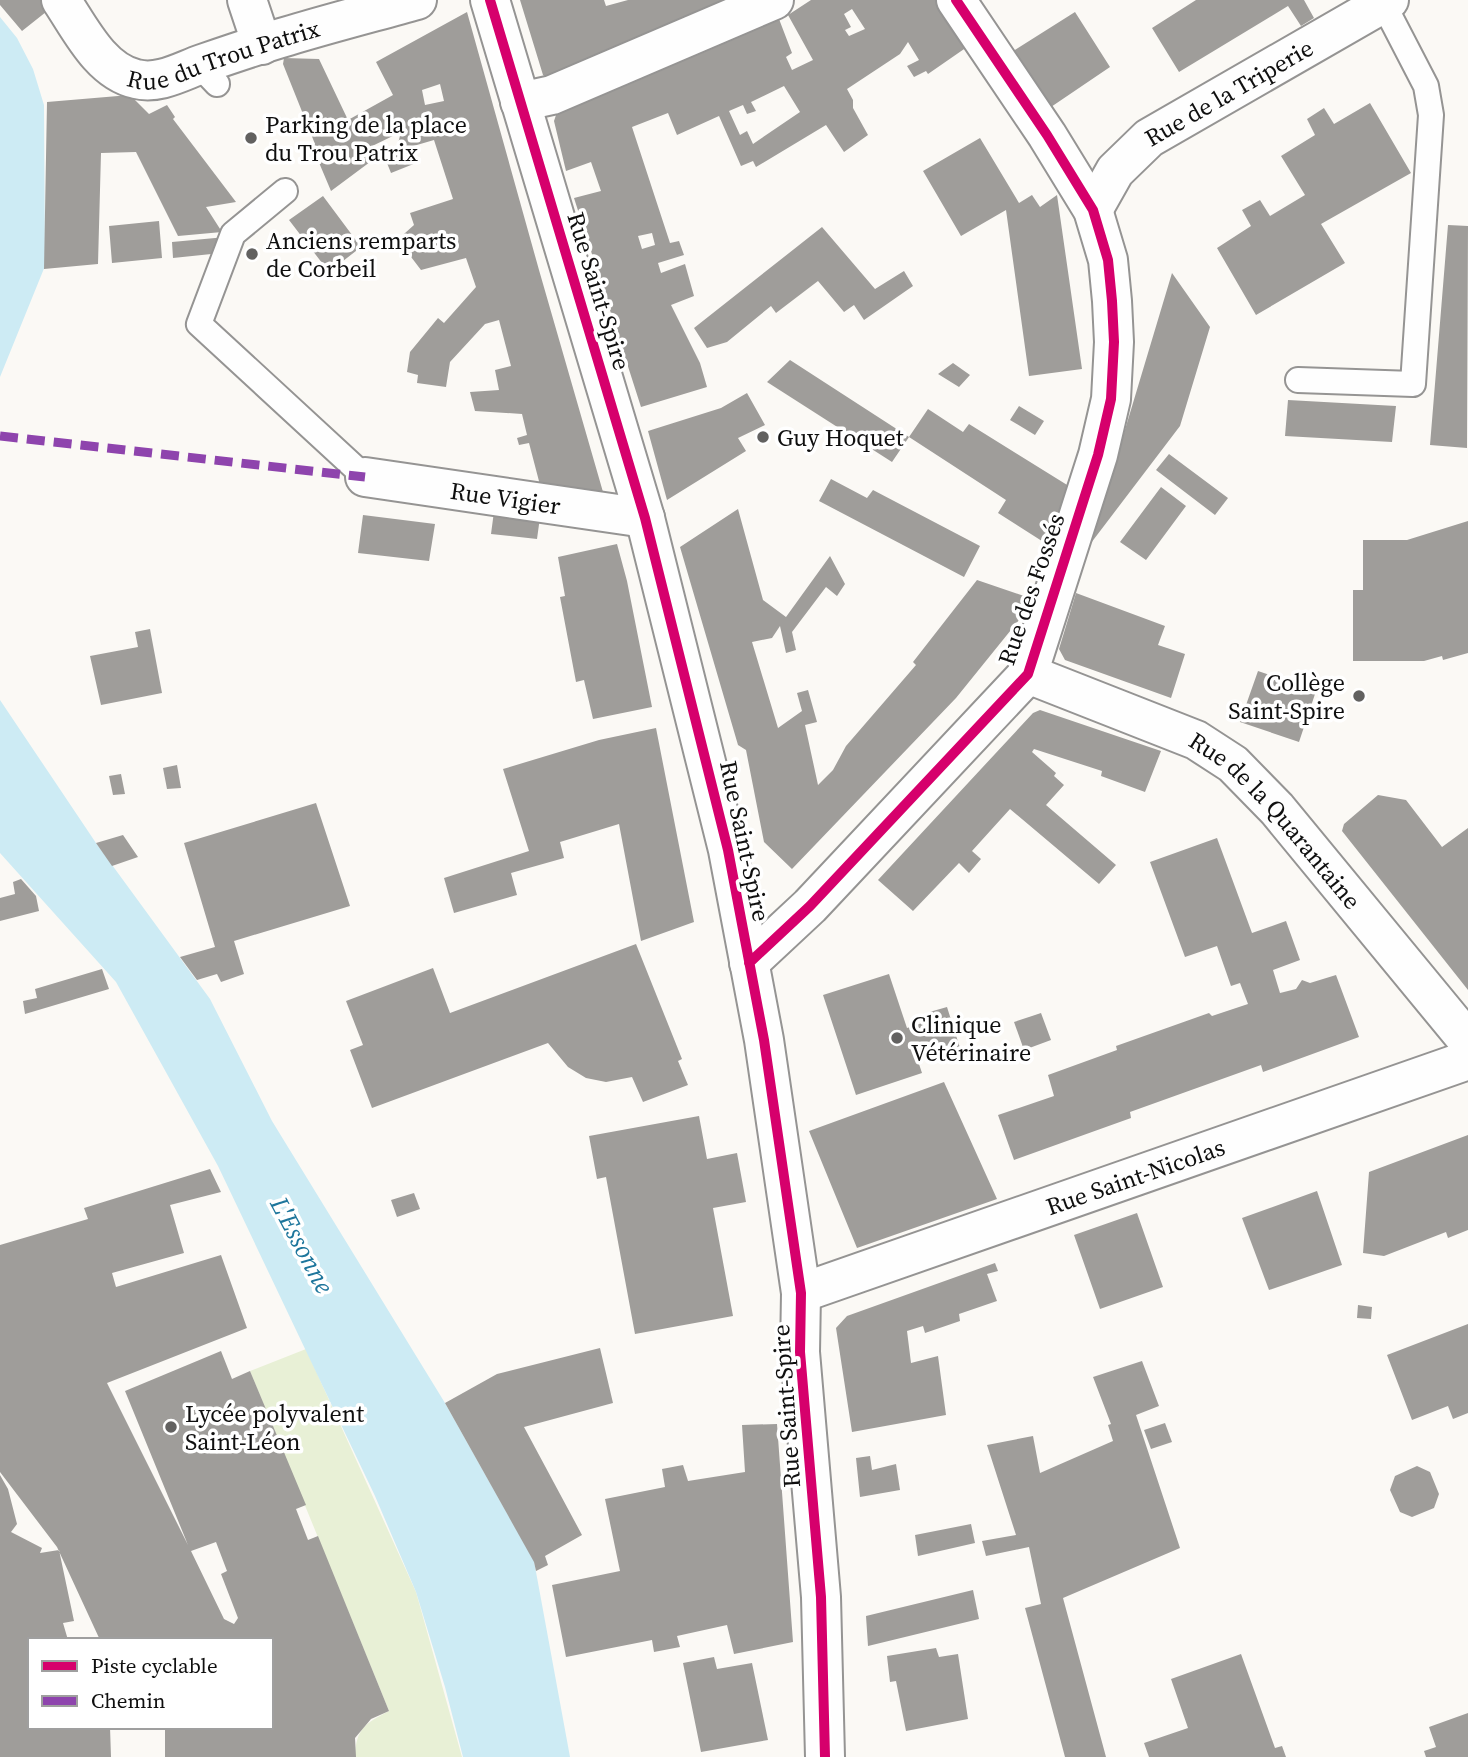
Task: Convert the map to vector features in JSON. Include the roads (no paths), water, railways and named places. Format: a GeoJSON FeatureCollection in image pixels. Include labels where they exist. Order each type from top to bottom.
{"type":"FeatureCollection","features":[{"type":"Feature","properties":{"kind":"street","name":"Rue du Trou Patrix"},"geometry":{"type":"LineString","coordinates":[[61,0],[107,63],[122,74],[137,80],[176,75],[208,75],[262,45],[417,0]]}},
{"type":"Feature","properties":{"kind":"street"},"geometry":{"type":"LineString","coordinates":[[247,0],[262,45]]}},
{"type":"Feature","properties":{"kind":"street","name":"Rue Saint-Spire"},"geometry":{"type":"LineString","coordinates":[[490,0],[645,518],[717,801],[764,1040],[801,1293],[800,1352],[821,1597],[825,1757]]}},
{"type":"Feature","properties":{"kind":"street"},"geometry":{"type":"LineString","coordinates":[[520,102],[552,95],[774,0]]}},
{"type":"Feature","properties":{"kind":"street","name":"Rue des Fossés"},"geometry":{"type":"LineString","coordinates":[[749,963],[810,906],[1028,674],[1098,456],[1111,399],[1114,342],[1112,301],[1108,260],[1093,209],[956,0]]}},
{"type":"Feature","properties":{"kind":"street","name":"Rue de la Triperie"},"geometry":{"type":"LineString","coordinates":[[1093,209],[1115,171],[1149,138],[1386,2]]}},
{"type":"Feature","properties":{"kind":"street","name":"Rue Vigier"},"geometry":{"type":"LineString","coordinates":[[365,477],[645,518]]}},
{"type":"Feature","properties":{"kind":"street","name":"Rue de la Quarantaine"},"geometry":{"type":"LineString","coordinates":[[1028,674],[1196,740],[1233,764],[1277,809],[1468,1041]]}},
{"type":"Feature","properties":{"kind":"street","name":"Rue Saint-Nicolas"},"geometry":{"type":"LineString","coordinates":[[801,1293],[1468,1060]]}},
{"type":"Feature","properties":{"kind":"lane"},"geometry":{"type":"LineString","coordinates":[[1298,380],[1413,384],[1431,115],[1426,86],[1386,2]]}},
{"type":"Feature","properties":{"kind":"lane"},"geometry":{"type":"LineString","coordinates":[[285,191],[233,234],[199,324],[365,477]]}},
{"type":"Feature","properties":{"kind":"water"},"geometry":{"type":"Polygon","coordinates":[[[0,17],[17,38],[33,69],[44,105],[45,266],[0,377],[0,17]]]}},
{"type":"Feature","properties":{"kind":"water","name":"L'Essonne"},"geometry":{"type":"Polygon","coordinates":[[[0,700],[96,843],[210,999],[272,1121],[445,1403],[534,1561],[570,1757],[463,1757],[416,1592],[375,1496],[218,1166],[116,982],[0,853],[0,700]]]}},
{"type":"Feature","properties":{"kind":"place","name":"Parking de la place du Trou Patrix"},"geometry":{"type":"Point","coordinates":[251,138]}},
{"type":"Feature","properties":{"kind":"place","name":"Anciens remparts de Corbeil"},"geometry":{"type":"Point","coordinates":[252,254]}},
{"type":"Feature","properties":{"kind":"place","name":"Guy Hoquet"},"geometry":{"type":"Point","coordinates":[763,437]}},
{"type":"Feature","properties":{"kind":"place","name":"Collège Saint-Spire"},"geometry":{"type":"Point","coordinates":[1359,696]}},
{"type":"Feature","properties":{"kind":"place","name":"Clinique Vétérinaire"},"geometry":{"type":"Point","coordinates":[897,1038]}},
{"type":"Feature","properties":{"kind":"place","name":"Lycée polyvalent Saint-Léon"},"geometry":{"type":"Point","coordinates":[171,1427]}}]}
